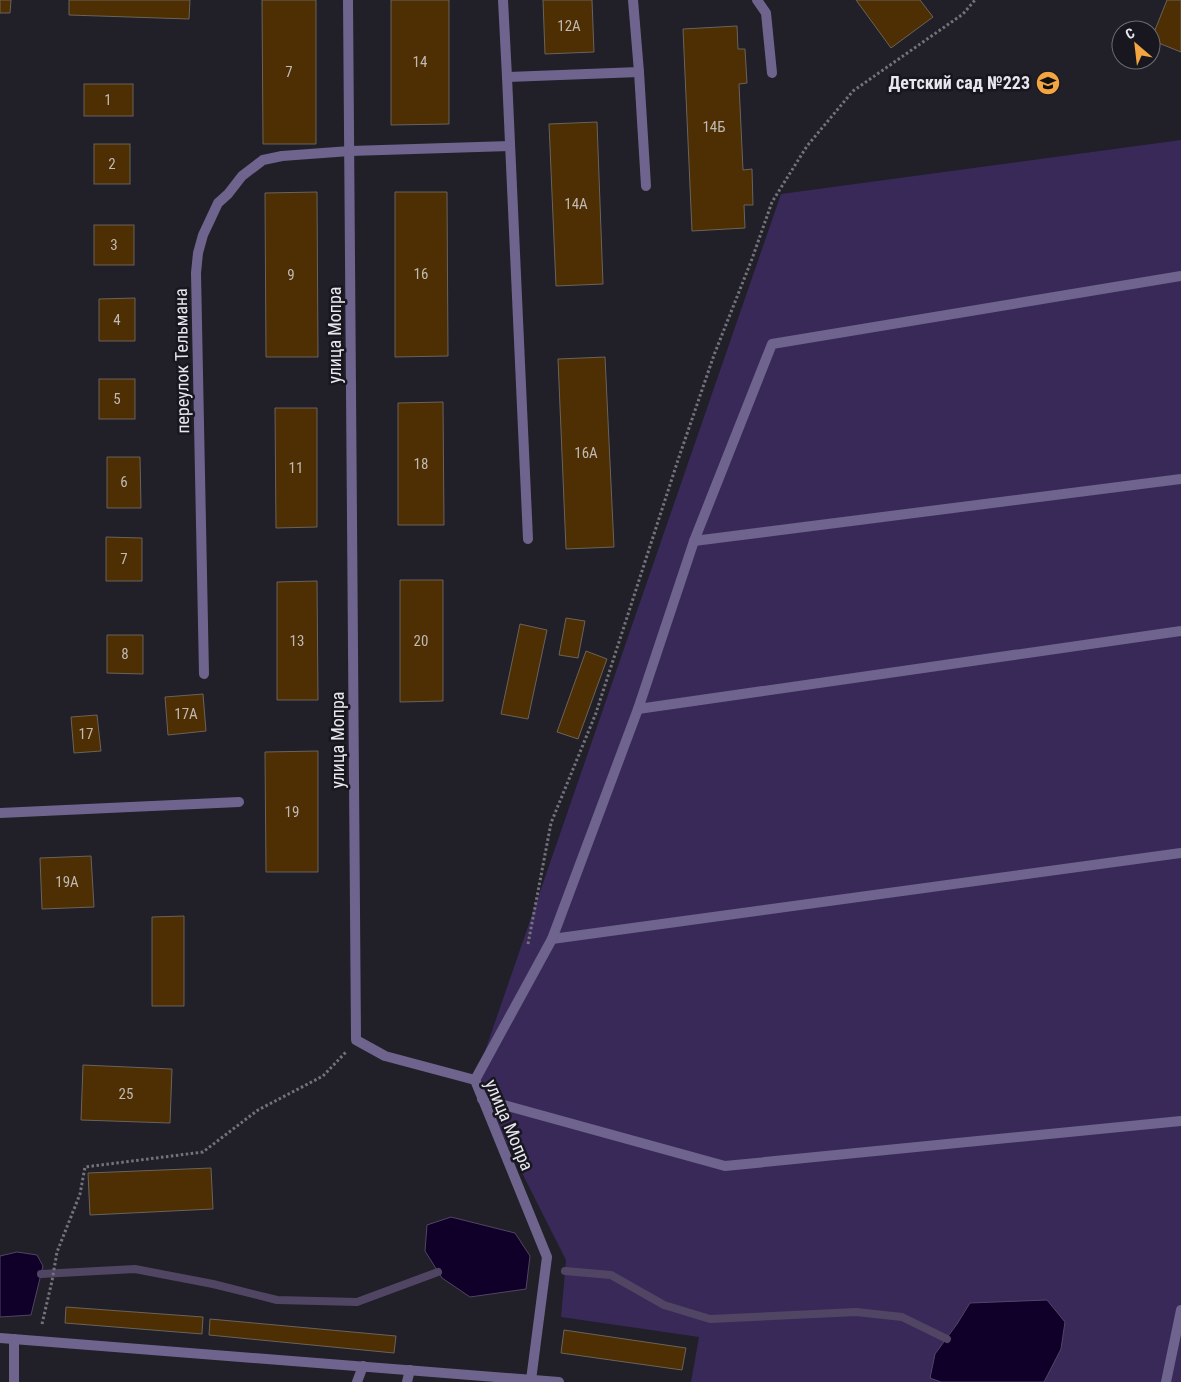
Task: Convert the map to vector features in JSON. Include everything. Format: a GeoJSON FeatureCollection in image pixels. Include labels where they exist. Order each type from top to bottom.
{"type":"FeatureCollection","features":[{"type":"Feature","properties":{"kind":"street","name":"улица Мопра"},"geometry":{"type":"LineString","coordinates":[[348,0],[356,1040],[385,1056],[475,1080],[547,1257],[530,1380]]}},
{"type":"Feature","properties":{"kind":"street"},"geometry":{"type":"LineString","coordinates":[[502,0],[528,539]]}},
{"type":"Feature","properties":{"kind":"street"},"geometry":{"type":"LineString","coordinates":[[633,0],[646,186]]}},
{"type":"Feature","properties":{"kind":"street"},"geometry":{"type":"LineString","coordinates":[[757,0],[766,13],[772,73]]}},
{"type":"Feature","properties":{"kind":"street"},"geometry":{"type":"LineString","coordinates":[[507,77],[639,72]]}},
{"type":"Feature","properties":{"kind":"street","name":"переулок Тельмана"},"geometry":{"type":"LineString","coordinates":[[204,674],[196,273],[198,253],[203,235],[218,203],[242,176],[264,160],[282,156],[350,151],[510,146]]}},
{"type":"Feature","properties":{"kind":"street"},"geometry":{"type":"LineString","coordinates":[[475,1080],[552,939],[638,708],[694,541],[772,344],[1181,276]]}},
{"type":"Feature","properties":{"kind":"street"},"geometry":{"type":"LineString","coordinates":[[694,541],[1181,479]]}},
{"type":"Feature","properties":{"kind":"street"},"geometry":{"type":"LineString","coordinates":[[638,708],[1181,631]]}},
{"type":"Feature","properties":{"kind":"street"},"geometry":{"type":"LineString","coordinates":[[0,813],[239,802]]}},
{"type":"Feature","properties":{"kind":"street"},"geometry":{"type":"LineString","coordinates":[[552,939],[1181,854]]}},
{"type":"Feature","properties":{"kind":"street"},"geometry":{"type":"LineString","coordinates":[[482,1099],[725,1166],[1181,1121]]}},
{"type":"Feature","properties":{"kind":"street"},"geometry":{"type":"LineString","coordinates":[[1166,1382],[1181,1310]]}},
{"type":"Feature","properties":{"kind":"street"},"geometry":{"type":"LineString","coordinates":[[0,1338],[362,1366],[510,1380],[559,1382]]}},
{"type":"Feature","properties":{"kind":"street"},"geometry":{"type":"LineString","coordinates":[[14,1339],[14,1382]]}},
{"type":"Feature","properties":{"kind":"street"},"geometry":{"type":"LineString","coordinates":[[357,1382],[362,1366]]}},
{"type":"Feature","properties":{"kind":"street"},"geometry":{"type":"LineString","coordinates":[[407,1382],[410,1370]]}},
{"type":"Feature","properties":{"kind":"path"},"geometry":{"type":"LineString","coordinates":[[527,948],[551,823],[596,713],[714,355],[752,259],[772,202],[807,146],[853,91],[963,14],[975,0]]}},
{"type":"Feature","properties":{"kind":"path"},"geometry":{"type":"LineString","coordinates":[[38,1341],[52,1281],[56,1252],[80,1194],[84,1167],[203,1152],[258,1110],[324,1076],[356,1040]]}},
{"type":"Feature","properties":{"kind":"shaded area"},"geometry":{"type":"Polygon","coordinates":[[[1181,140],[1181,1382],[691,1382],[699,1337],[561,1317],[566,1260],[475,1080],[781,194],[1181,140]]]}},
{"type":"Feature","properties":{"kind":"shaded area"},"geometry":{"type":"Polygon","coordinates":[[[451,1217],[515,1233],[530,1256],[526,1289],[470,1297],[442,1278],[425,1251],[427,1225],[451,1217]]]}},
{"type":"Feature","properties":{"kind":"shaded area"},"geometry":{"type":"Polygon","coordinates":[[[17,1252],[37,1255],[43,1266],[31,1315],[0,1317],[0,1256],[17,1252]]]}},
{"type":"Feature","properties":{"kind":"shaded area"},"geometry":{"type":"Polygon","coordinates":[[[1047,1300],[1065,1322],[1061,1349],[1044,1382],[941,1382],[930,1378],[935,1354],[970,1303],[1047,1300]]]}},
{"type":"Feature","properties":{"kind":"building"},"geometry":{"type":"Polygon","coordinates":[[[0,0],[11,0],[10,13],[0,13],[0,0]]]}},
{"type":"Feature","properties":{"kind":"building"},"geometry":{"type":"Polygon","coordinates":[[[69,0],[190,0],[189,19],[69,15],[69,0]]]}},
{"type":"Feature","properties":{"kind":"building"},"geometry":{"type":"Polygon","coordinates":[[[262,0],[316,0],[316,144],[263,144],[262,0]]]}},
{"type":"Feature","properties":{"kind":"building"},"geometry":{"type":"Polygon","coordinates":[[[391,0],[449,0],[449,124],[391,125],[391,0]]]}},
{"type":"Feature","properties":{"kind":"building"},"geometry":{"type":"Polygon","coordinates":[[[543,0],[592,0],[594,52],[545,54],[543,0]]]}},
{"type":"Feature","properties":{"kind":"building"},"geometry":{"type":"Polygon","coordinates":[[[856,0],[920,0],[933,17],[891,48],[856,0]]]}},
{"type":"Feature","properties":{"kind":"building"},"geometry":{"type":"Polygon","coordinates":[[[1167,0],[1181,0],[1181,52],[1161,44],[1161,20],[1159,20],[1167,0]]]}},
{"type":"Feature","properties":{"kind":"building"},"geometry":{"type":"Polygon","coordinates":[[[737,26],[738,49],[745,49],[747,83],[739,84],[743,170],[752,169],[753,205],[744,205],[745,228],[692,231],[683,29],[737,26]]]}},
{"type":"Feature","properties":{"kind":"building"},"geometry":{"type":"Polygon","coordinates":[[[84,84],[133,84],[133,116],[84,116],[84,84]]]}},
{"type":"Feature","properties":{"kind":"building"},"geometry":{"type":"Polygon","coordinates":[[[597,122],[603,284],[556,286],[549,124],[597,122]]]}},
{"type":"Feature","properties":{"kind":"building"},"geometry":{"type":"Polygon","coordinates":[[[94,144],[130,144],[130,184],[94,184],[94,144]]]}},
{"type":"Feature","properties":{"kind":"building"},"geometry":{"type":"Polygon","coordinates":[[[317,192],[318,357],[266,357],[265,193],[317,192]]]}},
{"type":"Feature","properties":{"kind":"building"},"geometry":{"type":"Polygon","coordinates":[[[395,192],[447,192],[448,356],[395,357],[395,192]]]}},
{"type":"Feature","properties":{"kind":"building"},"geometry":{"type":"Polygon","coordinates":[[[94,225],[134,225],[134,265],[94,265],[94,225]]]}},
{"type":"Feature","properties":{"kind":"building"},"geometry":{"type":"Polygon","coordinates":[[[135,298],[135,341],[99,341],[99,299],[135,298]]]}},
{"type":"Feature","properties":{"kind":"building"},"geometry":{"type":"Polygon","coordinates":[[[605,357],[614,547],[566,549],[558,359],[605,357]]]}},
{"type":"Feature","properties":{"kind":"building"},"geometry":{"type":"Polygon","coordinates":[[[99,379],[135,379],[135,419],[99,419],[99,379]]]}},
{"type":"Feature","properties":{"kind":"building"},"geometry":{"type":"Polygon","coordinates":[[[443,402],[444,525],[398,525],[398,403],[443,402]]]}},
{"type":"Feature","properties":{"kind":"building"},"geometry":{"type":"Polygon","coordinates":[[[275,408],[317,408],[317,527],[276,528],[275,408]]]}},
{"type":"Feature","properties":{"kind":"building"},"geometry":{"type":"Polygon","coordinates":[[[107,457],[140,457],[141,508],[107,508],[107,457]]]}},
{"type":"Feature","properties":{"kind":"building"},"geometry":{"type":"Polygon","coordinates":[[[106,537],[142,538],[142,581],[106,581],[106,537]]]}},
{"type":"Feature","properties":{"kind":"building"},"geometry":{"type":"Polygon","coordinates":[[[400,580],[443,580],[443,701],[400,702],[400,580]]]}},
{"type":"Feature","properties":{"kind":"building"},"geometry":{"type":"Polygon","coordinates":[[[317,581],[318,700],[277,700],[277,582],[317,581]]]}},
{"type":"Feature","properties":{"kind":"building"},"geometry":{"type":"Polygon","coordinates":[[[566,618],[585,621],[578,658],[559,655],[566,618]]]}},
{"type":"Feature","properties":{"kind":"building"},"geometry":{"type":"Polygon","coordinates":[[[520,624],[547,630],[528,719],[501,714],[520,624]]]}},
{"type":"Feature","properties":{"kind":"building"},"geometry":{"type":"Polygon","coordinates":[[[107,635],[143,635],[143,674],[107,673],[107,635]]]}},
{"type":"Feature","properties":{"kind":"building"},"geometry":{"type":"Polygon","coordinates":[[[586,651],[607,659],[578,739],[557,732],[586,651]]]}},
{"type":"Feature","properties":{"kind":"building"},"geometry":{"type":"Polygon","coordinates":[[[203,694],[206,731],[168,735],[165,697],[203,694]]]}},
{"type":"Feature","properties":{"kind":"building"},"geometry":{"type":"Polygon","coordinates":[[[97,715],[101,751],[74,753],[71,717],[97,715]]]}},
{"type":"Feature","properties":{"kind":"building"},"geometry":{"type":"Polygon","coordinates":[[[318,751],[318,872],[266,872],[265,752],[318,751]]]}},
{"type":"Feature","properties":{"kind":"building"},"geometry":{"type":"Polygon","coordinates":[[[91,856],[94,907],[42,909],[40,858],[91,856]]]}},
{"type":"Feature","properties":{"kind":"building"},"geometry":{"type":"Polygon","coordinates":[[[184,916],[184,1006],[152,1006],[152,917],[184,916]]]}},
{"type":"Feature","properties":{"kind":"building"},"geometry":{"type":"Polygon","coordinates":[[[83,1065],[172,1069],[170,1123],[81,1120],[83,1065]]]}},
{"type":"Feature","properties":{"kind":"building"},"geometry":{"type":"Polygon","coordinates":[[[211,1168],[213,1209],[90,1215],[88,1173],[211,1168]]]}},
{"type":"Feature","properties":{"kind":"building"},"geometry":{"type":"Polygon","coordinates":[[[66,1307],[203,1317],[202,1334],[65,1323],[66,1307]]]}},
{"type":"Feature","properties":{"kind":"building"},"geometry":{"type":"Polygon","coordinates":[[[210,1319],[396,1336],[394,1353],[209,1335],[210,1319]]]}},
{"type":"Feature","properties":{"kind":"building"},"geometry":{"type":"Polygon","coordinates":[[[564,1330],[686,1348],[682,1370],[561,1353],[564,1330]]]}},
{"type":"Feature","properties":{"kind":"waterway"},"geometry":{"type":"LineString","coordinates":[[41,1274],[135,1269],[213,1284],[277,1300],[357,1302],[438,1272]]}},
{"type":"Feature","properties":{"kind":"waterway"},"geometry":{"type":"LineString","coordinates":[[565,1271],[611,1275],[664,1305],[710,1319],[856,1312],[902,1317],[947,1339]]}},
{"type":"Feature","properties":{"kind":"place","name":"Детский сад №223"},"geometry":{"type":"Point","coordinates":[1048,83]}}]}
